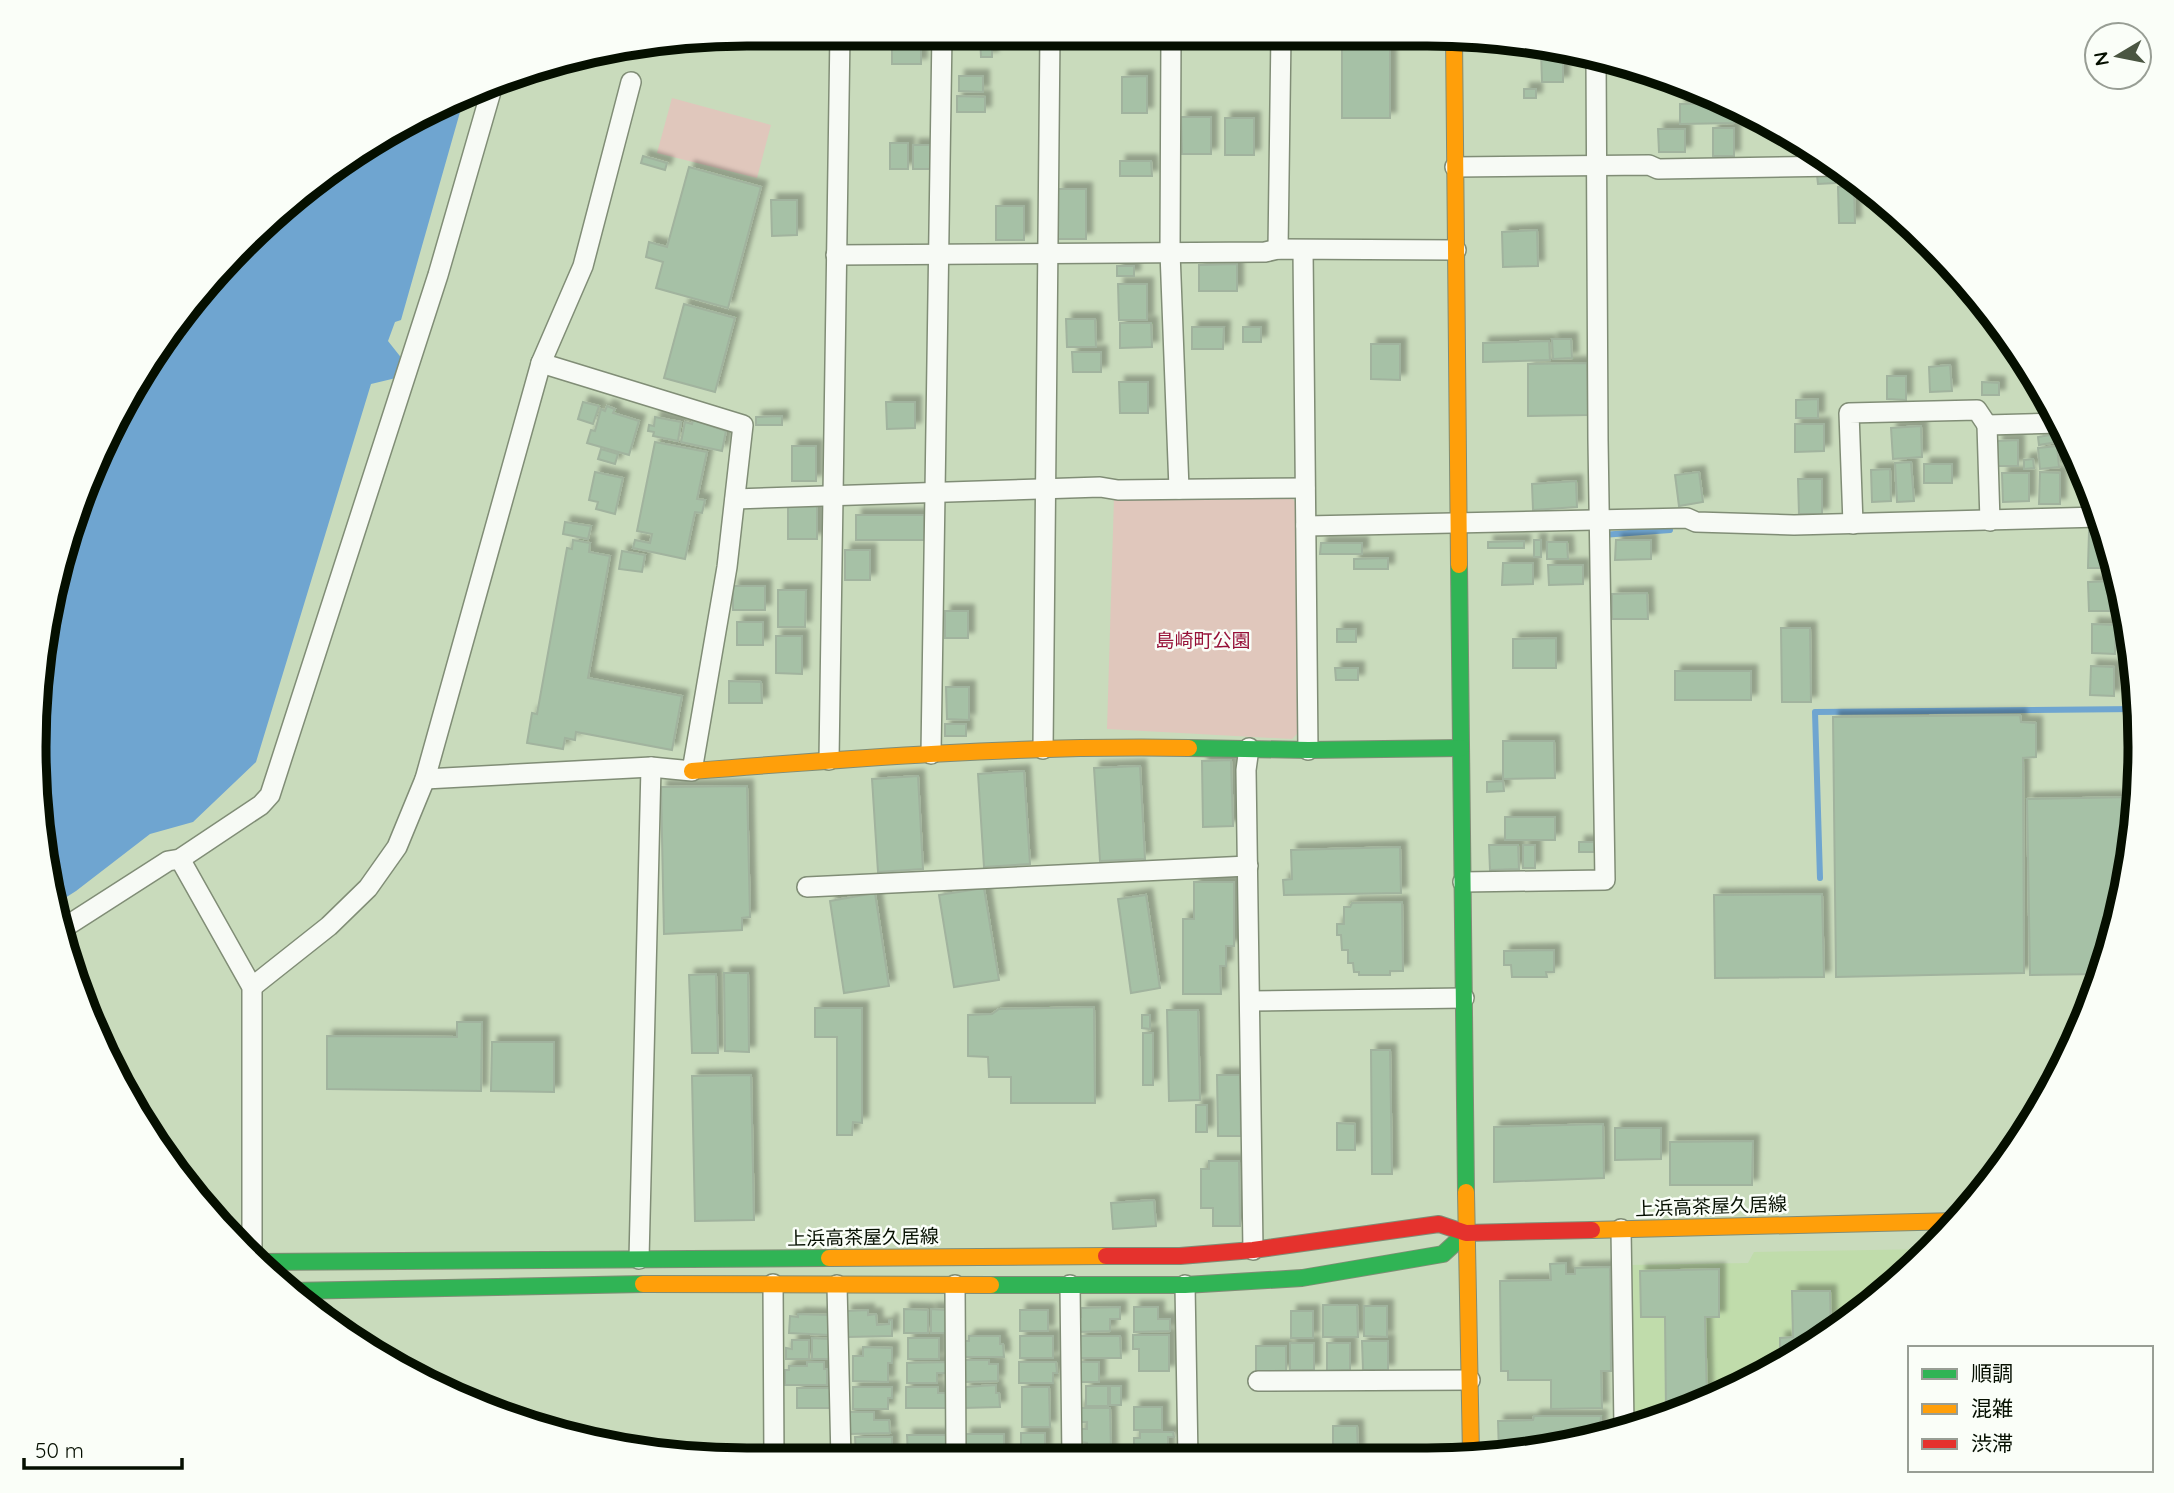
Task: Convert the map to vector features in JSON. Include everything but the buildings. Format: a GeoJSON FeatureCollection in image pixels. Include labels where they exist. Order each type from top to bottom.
{"type":"FeatureCollection","features":[{"type":"Feature","properties":{"kind":"main road"},"geometry":{"type":"LineString","coordinates":[[1454,46],[1466,1233],[1471,1446]]}},
{"type":"Feature","properties":{"kind":"main road"},"geometry":{"type":"LineString","coordinates":[[692,771],[931,754],[1143,746],[1308,750],[1461,748]]}},
{"type":"Feature","properties":{"kind":"main road","name":"上浜高茶屋久居線"},"geometry":{"type":"LineString","coordinates":[[270,1260],[1180,1255],[1254,1250],[1439,1224],[1466,1233],[1943,1221]]}},
{"type":"Feature","properties":{"kind":"main road"},"geometry":{"type":"LineString","coordinates":[[305,1291],[583,1284],[1185,1285],[1302,1278],[1424,1258],[1443,1254],[1466,1233]]}},
{"type":"Feature","properties":{"kind":"street"},"geometry":{"type":"LineString","coordinates":[[829,760],[839,45]]}},
{"type":"Feature","properties":{"kind":"street"},"geometry":{"type":"LineString","coordinates":[[931,754],[942,45]]}},
{"type":"Feature","properties":{"kind":"street"},"geometry":{"type":"LineString","coordinates":[[1043,749],[1050,45]]}},
{"type":"Feature","properties":{"kind":"street"},"geometry":{"type":"LineString","coordinates":[[1171,45],[1170,252],[1179,489]]}},
{"type":"Feature","properties":{"kind":"street"},"geometry":{"type":"LineString","coordinates":[[1278,249],[1281,45]]}},
{"type":"Feature","properties":{"kind":"street"},"geometry":{"type":"LineString","coordinates":[[1463,882],[1605,880],[1596,66]]}},
{"type":"Feature","properties":{"kind":"street"},"geometry":{"type":"LineString","coordinates":[[252,987],[329,926],[368,888],[397,847],[425,779],[541,363],[583,266],[631,82]]}},
{"type":"Feature","properties":{"kind":"street"},"geometry":{"type":"LineString","coordinates":[[68,925],[168,861],[180,859],[261,805],[271,795],[438,275],[490,94]]}},
{"type":"Feature","properties":{"kind":"street"},"geometry":{"type":"LineString","coordinates":[[1455,167],[1649,165],[1658,169],[1820,166]]}},
{"type":"Feature","properties":{"kind":"street"},"geometry":{"type":"LineString","coordinates":[[836,255],[1265,252],[1278,249],[1456,250]]}},
{"type":"Feature","properties":{"kind":"street"},"geometry":{"type":"LineString","coordinates":[[1303,250],[1308,750]]}},
{"type":"Feature","properties":{"kind":"street"},"geometry":{"type":"LineString","coordinates":[[425,779],[651,767],[692,771],[727,567],[743,425],[541,363]]}},
{"type":"Feature","properties":{"kind":"street"},"geometry":{"type":"LineString","coordinates":[[1853,524],[1849,413],[1977,410],[1987,425],[1990,521]]}},
{"type":"Feature","properties":{"kind":"street"},"geometry":{"type":"LineString","coordinates":[[1987,425],[2049,423]]}},
{"type":"Feature","properties":{"kind":"street"},"geometry":{"type":"LineString","coordinates":[[735,499],[1044,488],[1305,488]]}},
{"type":"Feature","properties":{"kind":"street"},"geometry":{"type":"LineString","coordinates":[[1306,526],[1687,518],[1696,522],[1794,525],[2090,517]]}},
{"type":"Feature","properties":{"kind":"street"},"geometry":{"type":"LineString","coordinates":[[1249,748],[1246,770],[1254,1250]]}},
{"type":"Feature","properties":{"kind":"street"},"geometry":{"type":"LineString","coordinates":[[639,1259],[651,767]]}},
{"type":"Feature","properties":{"kind":"street"},"geometry":{"type":"LineString","coordinates":[[180,859],[252,987],[254,1245]]}},
{"type":"Feature","properties":{"kind":"street"},"geometry":{"type":"LineString","coordinates":[[807,887],[1248,866]]}},
{"type":"Feature","properties":{"kind":"street"},"geometry":{"type":"LineString","coordinates":[[1250,1001],[1464,998]]}},
{"type":"Feature","properties":{"kind":"street"},"geometry":{"type":"LineString","coordinates":[[1621,1229],[1624,1419]]}},
{"type":"Feature","properties":{"kind":"street"},"geometry":{"type":"LineString","coordinates":[[773,1284],[774,1448]]}},
{"type":"Feature","properties":{"kind":"street"},"geometry":{"type":"LineString","coordinates":[[837,1285],[841,1448]]}},
{"type":"Feature","properties":{"kind":"street"},"geometry":{"type":"LineString","coordinates":[[955,1285],[956,1448]]}},
{"type":"Feature","properties":{"kind":"street"},"geometry":{"type":"LineString","coordinates":[[1070,1285],[1072,1448]]}},
{"type":"Feature","properties":{"kind":"street"},"geometry":{"type":"LineString","coordinates":[[1185,1285],[1188,1448]]}},
{"type":"Feature","properties":{"kind":"street"},"geometry":{"type":"LineString","coordinates":[[1258,1381],[1470,1380]]}},
{"type":"Feature","properties":{"kind":"shaded area"},"geometry":{"type":"Polygon","coordinates":[[[1915,1249],[1854,1303],[1778,1354],[1696,1394],[1632,1417],[1628,1265],[1748,1263],[1754,1252],[1915,1249]]]}},
{"type":"Feature","properties":{"kind":"green space"},"geometry":{"type":"Polygon","coordinates":[[[672,98],[771,125],[757,178],[657,153],[672,98]]]}},
{"type":"Feature","properties":{"kind":"green space","name":"島崎町公園"},"geometry":{"type":"Polygon","coordinates":[[[1114,497],[1291,497],[1295,502],[1297,734],[1292,739],[1107,729],[1114,497]]]}},
{"type":"Feature","properties":{"kind":"water"},"geometry":{"type":"Polygon","coordinates":[[[462,106],[401,320],[395,322],[388,341],[403,360],[396,378],[371,384],[256,762],[193,822],[150,834],[63,899],[51,838],[46,746],[51,655],[69,565],[99,478],[118,436],[139,396],[190,320],[219,284],[284,219],[320,190],[396,139],[462,106]]]}},
{"type":"Feature","properties":{"kind":"waterway"},"geometry":{"type":"LineString","coordinates":[[1602,535],[1670,530]]}},
{"type":"Feature","properties":{"kind":"waterway"},"geometry":{"type":"LineString","coordinates":[[1820,878],[1815,712],[2127,709]]}},
{"type":"Feature","properties":{"kind":"traffic: fast"},"geometry":{"type":"LineString","coordinates":[[1459,565],[1466,1192]]}},
{"type":"Feature","properties":{"kind":"traffic: fast"},"geometry":{"type":"LineString","coordinates":[[1189,748],[1461,748]]}},
{"type":"Feature","properties":{"kind":"traffic: fast"},"geometry":{"type":"LineString","coordinates":[[991,1285],[1185,1285],[1302,1278],[1443,1254],[1466,1233]]}},
{"type":"Feature","properties":{"kind":"traffic: fast"},"geometry":{"type":"LineString","coordinates":[[272,1262],[829,1258]]}},
{"type":"Feature","properties":{"kind":"traffic: fast"},"geometry":{"type":"LineString","coordinates":[[305,1291],[643,1284]]}},
{"type":"Feature","properties":{"kind":"traffic: slow"},"geometry":{"type":"LineString","coordinates":[[1454,46],[1459,565]]}},
{"type":"Feature","properties":{"kind":"traffic: slow"},"geometry":{"type":"LineString","coordinates":[[692,771],[878,757],[1065,748],[1189,748]]}},
{"type":"Feature","properties":{"kind":"traffic: slow"},"geometry":{"type":"LineString","coordinates":[[1466,1192],[1471,1446]]}},
{"type":"Feature","properties":{"kind":"traffic: slow"},"geometry":{"type":"LineString","coordinates":[[1592,1230],[1943,1221]]}},
{"type":"Feature","properties":{"kind":"traffic: slow"},"geometry":{"type":"LineString","coordinates":[[829,1258],[1106,1256]]}},
{"type":"Feature","properties":{"kind":"traffic: slow"},"geometry":{"type":"LineString","coordinates":[[643,1284],[991,1285]]}},
{"type":"Feature","properties":{"kind":"traffic: jam"},"geometry":{"type":"LineString","coordinates":[[1106,1256],[1180,1256],[1253,1250],[1439,1224],[1466,1233],[1592,1230]]}}]}
